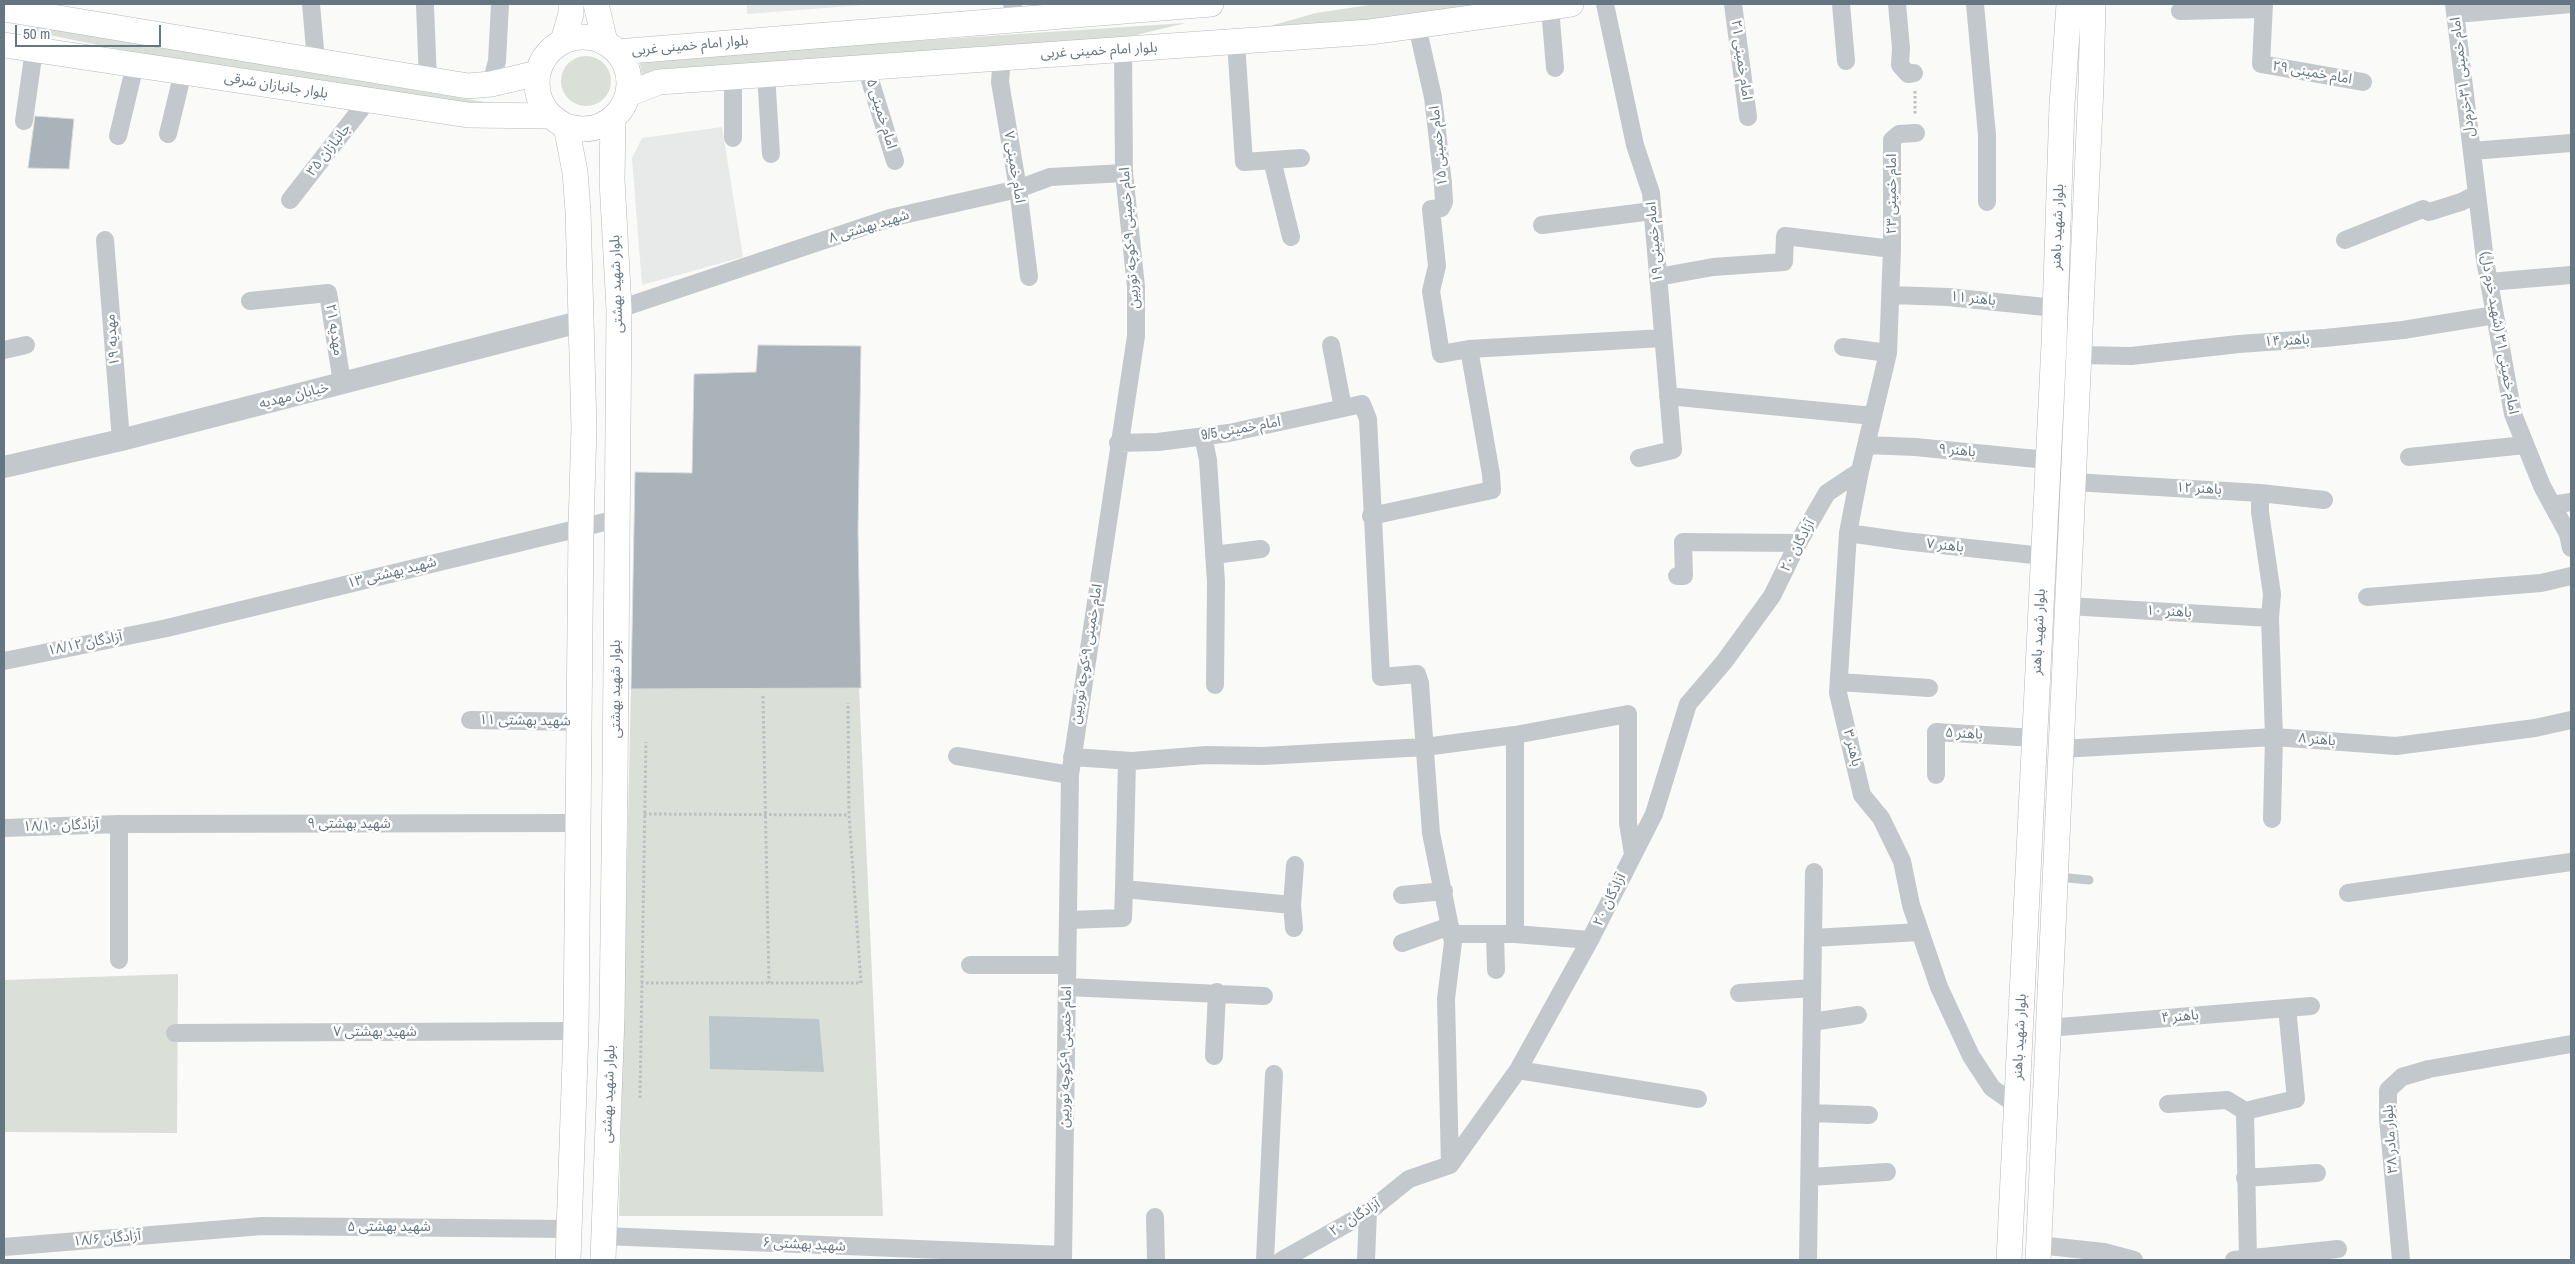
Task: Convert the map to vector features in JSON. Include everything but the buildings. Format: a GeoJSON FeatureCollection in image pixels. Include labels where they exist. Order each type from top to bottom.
{"type":"FeatureCollection","features":[{"type":"Feature","properties":{"kind":"main road"},"geometry":{"type":"LineString","coordinates":[[563,41],[571,14],[571,4]]}},
{"type":"Feature","properties":{"kind":"main road"},"geometry":{"type":"LineString","coordinates":[[596,4],[611,47],[625,63],[630,79],[628,94],[622,108],[612,118],[596,128],[580,129],[558,121],[541,104],[537,91],[538,73],[541,63],[549,51],[563,41],[573,37],[588,37],[611,47]]}},
{"type":"Feature","properties":{"kind":"main road"},"geometry":{"type":"LineString","coordinates":[[1205,4],[1207,45]]}},
{"type":"Feature","properties":{"kind":"main road","name":"بلوار امام خمینی غربی"},"geometry":{"type":"LineString","coordinates":[[611,47],[1014,11],[1205,4]]}},
{"type":"Feature","properties":{"kind":"main road","name":"بلوار شهید باهنر"},"geometry":{"type":"LineString","coordinates":[[2009,1260],[2055,308],[2062,105],[2069,4]]}},
{"type":"Feature","properties":{"kind":"main road","name":"بلوار شهید باهنر"},"geometry":{"type":"LineString","coordinates":[[2038,1253],[2068,606],[2093,4]]}},
{"type":"Feature","properties":{"kind":"main road","name":"بلوار امام خمینی غربی"},"geometry":{"type":"LineString","coordinates":[[628,94],[659,82],[1002,57],[1207,45],[1370,32],[1560,6]]}},
{"type":"Feature","properties":{"kind":"main road"},"geometry":{"type":"LineString","coordinates":[[4,9],[468,86],[490,84],[538,73]]}},
{"type":"Feature","properties":{"kind":"main road","name":"بلوار جانبازان شرقی"},"geometry":{"type":"LineString","coordinates":[[4,45],[468,115],[558,121]]}},
{"type":"Feature","properties":{"kind":"main road","name":"بلوار شهید بهشتی"},"geometry":{"type":"LineString","coordinates":[[603,1260],[612,1016],[619,308],[612,180],[612,118]]}},
{"type":"Feature","properties":{"kind":"main road"},"geometry":{"type":"LineString","coordinates":[[558,121],[575,172],[583,321],[584,428],[581,526],[576,1031],[568,1260]]}},
{"type":"Feature","properties":{"kind":"main road"},"geometry":{"type":"LineString","coordinates":[[2034,743],[2061,749]]}},
{"type":"Feature","properties":{"kind":"main road"},"geometry":{"type":"LineString","coordinates":[[568,1228],[604,1236]]}},
{"type":"Feature","properties":{"kind":"street"},"geometry":{"type":"LineString","coordinates":[[311,4],[316,61]]}},
{"type":"Feature","properties":{"kind":"street"},"geometry":{"type":"LineString","coordinates":[[490,84],[497,61],[500,4]]}},
{"type":"Feature","properties":{"kind":"street","name":"امام خمینی ۱۹"},"geometry":{"type":"LineString","coordinates":[[1605,4],[1635,145],[1651,193],[1673,450],[1639,458]]}},
{"type":"Feature","properties":{"kind":"street","name":"امام خمینی ۲۱"},"geometry":{"type":"LineString","coordinates":[[1733,4],[1748,117]]}},
{"type":"Feature","properties":{"kind":"street"},"geometry":{"type":"LineString","coordinates":[[1841,4],[1846,61]]}},
{"type":"Feature","properties":{"kind":"street"},"geometry":{"type":"LineString","coordinates":[[1897,4],[1902,48],[1900,65],[1908,74],[1914,73]]}},
{"type":"Feature","properties":{"kind":"street"},"geometry":{"type":"LineString","coordinates":[[1975,4],[1987,135],[1987,202]]}},
{"type":"Feature","properties":{"kind":"street"},"geometry":{"type":"LineString","coordinates":[[2455,9],[2571,4]]}},
{"type":"Feature","properties":{"kind":"street"},"geometry":{"type":"LineString","coordinates":[[425,5],[428,80]]}},
{"type":"Feature","properties":{"kind":"street"},"geometry":{"type":"LineString","coordinates":[[1555,68],[1560,6]]}},
{"type":"Feature","properties":{"kind":"street"},"geometry":{"type":"LineString","coordinates":[[2180,11],[2264,7]]}},
{"type":"Feature","properties":{"kind":"street","name":"امام خمینی ۲۹"},"geometry":{"type":"LineString","coordinates":[[2264,7],[2261,64],[2363,82]]}},
{"type":"Feature","properties":{"kind":"street","name":"امام خمینی ۳۱-خرم‌دل"},"geometry":{"type":"LineString","coordinates":[[2455,9],[2472,151]]}},
{"type":"Feature","properties":{"kind":"street","name":"امام خمینی ۱۵"},"geometry":{"type":"LineString","coordinates":[[1417,26],[1433,97],[1443,184],[1444,202],[1440,208],[1431,209],[1436,266],[1431,291],[1440,354],[1469,350]]}},
{"type":"Feature","properties":{"kind":"street"},"geometry":{"type":"LineString","coordinates":[[1236,42],[1244,162],[1301,158]]}},
{"type":"Feature","properties":{"kind":"street"},"geometry":{"type":"LineString","coordinates":[[24,121],[34,50]]}},
{"type":"Feature","properties":{"kind":"street","name":"امام خمینی ۹-کوچه توربین"},"geometry":{"type":"LineString","coordinates":[[1063,1258],[1071,766],[1118,443],[1136,336],[1136,287],[1124,173],[1123,50]]}},
{"type":"Feature","properties":{"kind":"street","name":"امام خمینی ۷"},"geometry":{"type":"LineString","coordinates":[[1002,57],[1000,82],[1018,189],[1029,277]]}},
{"type":"Feature","properties":{"kind":"street"},"geometry":{"type":"LineString","coordinates":[[118,136],[135,65]]}},
{"type":"Feature","properties":{"kind":"street","name":"امام خمینی ۵"},"geometry":{"type":"LineString","coordinates":[[866,67],[895,161]]}},
{"type":"Feature","properties":{"kind":"street"},"geometry":{"type":"LineString","coordinates":[[168,134],[184,72]]}},
{"type":"Feature","properties":{"kind":"street"},"geometry":{"type":"LineString","coordinates":[[766,74],[771,154]]}},
{"type":"Feature","properties":{"kind":"street"},"geometry":{"type":"LineString","coordinates":[[733,77],[733,138]]}},
{"type":"Feature","properties":{"kind":"street","name":"جانبازان ۳۵"},"geometry":{"type":"LineString","coordinates":[[290,200],[368,100]]}},
{"type":"Feature","properties":{"kind":"street","name":"امام خمینی ۲۳"},"geometry":{"type":"LineString","coordinates":[[1888,353],[1892,249],[1892,140],[1899,134],[1916,133]]}},
{"type":"Feature","properties":{"kind":"street"},"geometry":{"type":"LineString","coordinates":[[2472,151],[2571,143]]}},
{"type":"Feature","properties":{"kind":"street","name":"امام خمینی ۳۱ (شهید خرم دل)"},"geometry":{"type":"LineString","coordinates":[[2472,151],[2489,282],[2513,414],[2525,445],[2569,541]]}},
{"type":"Feature","properties":{"kind":"street"},"geometry":{"type":"LineString","coordinates":[[1272,160],[1291,237]]}},
{"type":"Feature","properties":{"kind":"street","name":"شهید بهشتی ۸"},"geometry":{"type":"LineString","coordinates":[[619,308],[890,218],[1018,189],[1050,177],[1124,173]]}},
{"type":"Feature","properties":{"kind":"street"},"geometry":{"type":"LineString","coordinates":[[2345,240],[2423,209],[2429,212],[2461,202],[2478,194]]}},
{"type":"Feature","properties":{"kind":"street"},"geometry":{"type":"LineString","coordinates":[[1542,225],[1652,211]]}},
{"type":"Feature","properties":{"kind":"street"},"geometry":{"type":"LineString","coordinates":[[1658,277],[1713,267],[1784,262],[1786,236],[1892,249]]}},
{"type":"Feature","properties":{"kind":"street","name":"مهدیه ۱۹"},"geometry":{"type":"LineString","coordinates":[[105,240],[121,440]]}},
{"type":"Feature","properties":{"kind":"street"},"geometry":{"type":"LineString","coordinates":[[2489,282],[2571,275]]}},
{"type":"Feature","properties":{"kind":"street","name":"مهدیه ۲۱"},"geometry":{"type":"LineString","coordinates":[[250,301],[328,293],[342,383]]}},
{"type":"Feature","properties":{"kind":"street","name":"باهنر ۱۱"},"geometry":{"type":"LineString","coordinates":[[1891,295],[1956,297],[2055,308]]}},
{"type":"Feature","properties":{"kind":"street","name":"باهنر ۱۴"},"geometry":{"type":"LineString","coordinates":[[2079,355],[2131,356],[2239,344],[2325,338],[2403,330],[2495,315]]}},
{"type":"Feature","properties":{"kind":"street","name":"خیابان مهدیه"},"geometry":{"type":"LineString","coordinates":[[4,467],[121,440],[583,321]]}},
{"type":"Feature","properties":{"kind":"street"},"geometry":{"type":"LineString","coordinates":[[1089,642],[1142,328],[1136,336]]}},
{"type":"Feature","properties":{"kind":"street"},"geometry":{"type":"LineString","coordinates":[[1450,1165],[1446,999],[1453,942],[1431,833],[1420,683],[1417,674],[1380,677],[1371,516],[1492,490],[1491,474],[1469,350],[1663,338]]}},
{"type":"Feature","properties":{"kind":"street"},"geometry":{"type":"LineString","coordinates":[[4,350],[26,345]]}},
{"type":"Feature","properties":{"kind":"street"},"geometry":{"type":"LineString","coordinates":[[1331,345],[1343,408]]}},
{"type":"Feature","properties":{"kind":"street"},"geometry":{"type":"LineString","coordinates":[[1843,347],[1888,353]]}},
{"type":"Feature","properties":{"kind":"street","name":"باهنر ۳"},"geometry":{"type":"LineString","coordinates":[[1888,353],[1860,471],[1848,533],[1838,693],[1862,794],[1881,818],[1902,861],[1911,905],[1939,987],[1971,1056],[1992,1088],[2016,1105]]}},
{"type":"Feature","properties":{"kind":"street"},"geometry":{"type":"LineString","coordinates":[[1668,396],[1873,416]]}},
{"type":"Feature","properties":{"kind":"street","name":"امام خمینی 9/5"},"geometry":{"type":"LineString","coordinates":[[1118,443],[1158,442],[1203,436],[1362,404],[1368,419],[1371,516]]}},
{"type":"Feature","properties":{"kind":"street"},"geometry":{"type":"LineString","coordinates":[[1203,436],[1208,460],[1214,555],[1215,685]]}},
{"type":"Feature","properties":{"kind":"street","name":"باهنر ۹"},"geometry":{"type":"LineString","coordinates":[[1866,445],[1915,447],[2047,460]]}},
{"type":"Feature","properties":{"kind":"street"},"geometry":{"type":"LineString","coordinates":[[2409,457],[2525,445]]}},
{"type":"Feature","properties":{"kind":"street","name":"آزادگان ۲۰"},"geometry":{"type":"LineString","coordinates":[[1282,1260],[1368,1212],[1409,1180],[1450,1165],[1518,1070],[1590,940],[1654,814],[1688,704],[1724,662],[1772,596],[1798,543],[1827,493],[1860,471]]}},
{"type":"Feature","properties":{"kind":"street","name":"باهنر ۱۲"},"geometry":{"type":"LineString","coordinates":[[2073,482],[2260,493],[2324,500]]}},
{"type":"Feature","properties":{"kind":"street"},"geometry":{"type":"LineString","coordinates":[[2260,493],[2260,512],[2272,594],[2270,618],[2274,737],[2272,819]]}},
{"type":"Feature","properties":{"kind":"street"},"geometry":{"type":"LineString","coordinates":[[2552,505],[2571,502]]}},
{"type":"Feature","properties":{"kind":"street","name":"شهید بهشتی ۱۳"},"geometry":{"type":"LineString","coordinates":[[167,628],[581,526],[617,519]]}},
{"type":"Feature","properties":{"kind":"street","name":"باهنر ۷"},"geometry":{"type":"LineString","coordinates":[[1848,533],[1904,542],[2043,556]]}},
{"type":"Feature","properties":{"kind":"street"},"geometry":{"type":"LineString","coordinates":[[1677,576],[1684,576],[1683,542],[1798,543]]}},
{"type":"Feature","properties":{"kind":"street"},"geometry":{"type":"LineString","coordinates":[[1214,555],[1261,549]]}},
{"type":"Feature","properties":{"kind":"street"},"geometry":{"type":"LineString","coordinates":[[2367,597],[2542,583],[2571,576]]}},
{"type":"Feature","properties":{"kind":"street","name":"باهنر ۱۰"},"geometry":{"type":"LineString","coordinates":[[2068,606],[2270,618]]}},
{"type":"Feature","properties":{"kind":"street","name":"آزادگان ۱۸/۱۲"},"geometry":{"type":"LineString","coordinates":[[4,661],[167,628]]}},
{"type":"Feature","properties":{"kind":"street"},"geometry":{"type":"LineString","coordinates":[[1839,682],[1929,688]]}},
{"type":"Feature","properties":{"kind":"street"},"geometry":{"type":"LineString","coordinates":[[957,756],[1071,766],[1206,755],[1264,756],[1425,747],[1515,735],[1628,714],[1628,823],[1633,854]]}},
{"type":"Feature","properties":{"kind":"street","name":"شهید بهشتی ۱۱"},"geometry":{"type":"LineString","coordinates":[[470,720],[579,722]]}},
{"type":"Feature","properties":{"kind":"street","name":"باهنر ۸"},"geometry":{"type":"LineString","coordinates":[[2061,749],[2274,737],[2396,746],[2535,728],[2571,720]]}},
{"type":"Feature","properties":{"kind":"street","name":"باهنر ۵"},"geometry":{"type":"LineString","coordinates":[[1936,775],[1936,732],[2034,743]]}},
{"type":"Feature","properties":{"kind":"street"},"geometry":{"type":"LineString","coordinates":[[1515,735],[1515,934]]}},
{"type":"Feature","properties":{"kind":"street"},"geometry":{"type":"LineString","coordinates":[[1069,920],[1122,918],[1127,761]]}},
{"type":"Feature","properties":{"kind":"street","name":"شهید بهشتی ۹"},"geometry":{"type":"LineString","coordinates":[[119,824],[578,823]]}},
{"type":"Feature","properties":{"kind":"street"},"geometry":{"type":"LineString","coordinates":[[119,824],[120,960]]}},
{"type":"Feature","properties":{"kind":"street","name":"آزادگان ۱۸/۱۰"},"geometry":{"type":"LineString","coordinates":[[4,828],[119,824]]}},
{"type":"Feature","properties":{"kind":"street"},"geometry":{"type":"LineString","coordinates":[[2348,893],[2571,862]]}},
{"type":"Feature","properties":{"kind":"street"},"geometry":{"type":"LineString","coordinates":[[1294,928],[1292,905],[1295,865]]}},
{"type":"Feature","properties":{"kind":"street"},"geometry":{"type":"LineString","coordinates":[[1808,1260],[1814,872]]}},
{"type":"Feature","properties":{"kind":"street"},"geometry":{"type":"LineString","coordinates":[[1124,889],[1292,905]]}},
{"type":"Feature","properties":{"kind":"street"},"geometry":{"type":"LineString","coordinates":[[1402,895],[1444,891]]}},
{"type":"Feature","properties":{"kind":"street"},"geometry":{"type":"LineString","coordinates":[[1402,943],[1451,930],[1590,940]]}},
{"type":"Feature","properties":{"kind":"street"},"geometry":{"type":"LineString","coordinates":[[1813,938],[1920,932]]}},
{"type":"Feature","properties":{"kind":"street"},"geometry":{"type":"LineString","coordinates":[[1495,934],[1496,970]]}},
{"type":"Feature","properties":{"kind":"street"},"geometry":{"type":"LineString","coordinates":[[970,965],[1067,965]]}},
{"type":"Feature","properties":{"kind":"street"},"geometry":{"type":"LineString","coordinates":[[1067,987],[1217,992],[1264,996]]}},
{"type":"Feature","properties":{"kind":"street"},"geometry":{"type":"LineString","coordinates":[[1739,993],[1812,988]]}},
{"type":"Feature","properties":{"kind":"street"},"geometry":{"type":"LineString","coordinates":[[1214,1056],[1217,992]]}},
{"type":"Feature","properties":{"kind":"street","name":"باهنر ۴"},"geometry":{"type":"LineString","coordinates":[[2048,1028],[2311,1006]]}},
{"type":"Feature","properties":{"kind":"street"},"geometry":{"type":"LineString","coordinates":[[2168,1104],[2227,1100],[2245,1111],[2296,1099],[2287,1008]]}},
{"type":"Feature","properties":{"kind":"street"},"geometry":{"type":"LineString","coordinates":[[1812,1022],[1858,1015]]}},
{"type":"Feature","properties":{"kind":"street","name":"شهید بهشتی ۷"},"geometry":{"type":"LineString","coordinates":[[175,1033],[576,1031]]}},
{"type":"Feature","properties":{"kind":"street","name":"بلوار مادر ۳۸"},"geometry":{"type":"LineString","coordinates":[[2401,1260],[2388,1118],[2388,1090],[2402,1077],[2429,1069],[2571,1044]]}},
{"type":"Feature","properties":{"kind":"street"},"geometry":{"type":"LineString","coordinates":[[1518,1070],[1698,1099]]}},
{"type":"Feature","properties":{"kind":"street"},"geometry":{"type":"LineString","coordinates":[[1265,1260],[1274,1074]]}},
{"type":"Feature","properties":{"kind":"street"},"geometry":{"type":"LineString","coordinates":[[2245,1111],[2245,1178],[2241,1260],[2338,1249]]}},
{"type":"Feature","properties":{"kind":"street"},"geometry":{"type":"LineString","coordinates":[[1810,1112],[1869,1116]]}},
{"type":"Feature","properties":{"kind":"street"},"geometry":{"type":"LineString","coordinates":[[1810,1177],[1887,1172]]}},
{"type":"Feature","properties":{"kind":"street"},"geometry":{"type":"LineString","coordinates":[[2245,1178],[2317,1173]]}},
{"type":"Feature","properties":{"kind":"street"},"geometry":{"type":"LineString","coordinates":[[1366,1260],[1368,1212]]}},
{"type":"Feature","properties":{"kind":"street"},"geometry":{"type":"LineString","coordinates":[[1155,1217],[1156,1260]]}},
{"type":"Feature","properties":{"kind":"street","name":"شهید بهشتی ۵"},"geometry":{"type":"LineString","coordinates":[[210,1231],[262,1226],[568,1228]]}},
{"type":"Feature","properties":{"kind":"street","name":"آزادگان ۱۸/۶"},"geometry":{"type":"LineString","coordinates":[[4,1248],[210,1231]]}},
{"type":"Feature","properties":{"kind":"street","name":"شهید بهشتی ۶"},"geometry":{"type":"LineString","coordinates":[[604,1236],[916,1255],[1063,1258]]}},
{"type":"Feature","properties":{"kind":"street"},"geometry":{"type":"LineString","coordinates":[[2038,1253],[2104,1252],[2134,1260]]}},
{"type":"Feature","properties":{"kind":"lane"},"geometry":{"type":"LineString","coordinates":[[2055,877],[2089,880]]}},
{"type":"Feature","properties":{"kind":"path"},"geometry":{"type":"LineString","coordinates":[[1914,73],[1916,133]]}},
{"type":"Feature","properties":{"kind":"path"},"geometry":{"type":"LineString","coordinates":[[763,696],[767,814],[769,983]]}},
{"type":"Feature","properties":{"kind":"path"},"geometry":{"type":"LineString","coordinates":[[641,983],[861,983],[849,815],[848,703]]}},
{"type":"Feature","properties":{"kind":"path"},"geometry":{"type":"LineString","coordinates":[[640,1098],[646,742]]}},
{"type":"Feature","properties":{"kind":"path"},"geometry":{"type":"LineString","coordinates":[[644,814],[849,815]]}},
{"type":"Feature","properties":{"kind":"shaded area"},"geometry":{"type":"Polygon","coordinates":[[[747,4],[877,4],[747,14],[747,4]]]}},
{"type":"Feature","properties":{"kind":"shaded area"},"geometry":{"type":"Polygon","coordinates":[[[1376,4],[1504,4],[1434,15],[1263,28],[1316,13],[1376,4]]]}},
{"type":"Feature","properties":{"kind":"shaded area"},"geometry":{"type":"Polygon","coordinates":[[[1186,23],[1119,39],[642,75],[639,59],[1186,23]]]}},
{"type":"Feature","properties":{"kind":"shaded area"},"geometry":{"type":"Polygon","coordinates":[[[36,25],[502,105],[502,111],[190,64],[35,32],[36,25]]]}},
{"type":"Feature","properties":{"kind":"shaded area"},"geometry":{"type":"Polygon","coordinates":[[[586,56],[595,58],[606,67],[611,81],[609,90],[600,101],[586,106],[577,104],[566,95],[561,81],[563,72],[572,61],[586,56]]]}},
{"type":"Feature","properties":{"kind":"shaded area"},"geometry":{"type":"Polygon","coordinates":[[[722,127],[743,257],[642,285],[632,158],[642,138],[722,127]]]}},
{"type":"Feature","properties":{"kind":"shaded area"},"geometry":{"type":"Polygon","coordinates":[[[631,688],[859,688],[883,1216],[619,1216],[631,688]]]}},
{"type":"Feature","properties":{"kind":"shaded area"},"geometry":{"type":"Polygon","coordinates":[[[178,974],[177,1133],[4,1132],[4,980],[178,974]]]}},
{"type":"Feature","properties":{"kind":"shaded area"},"geometry":{"type":"Polygon","coordinates":[[[709,1016],[819,1019],[824,1072],[710,1069],[709,1016]]]}}]}
